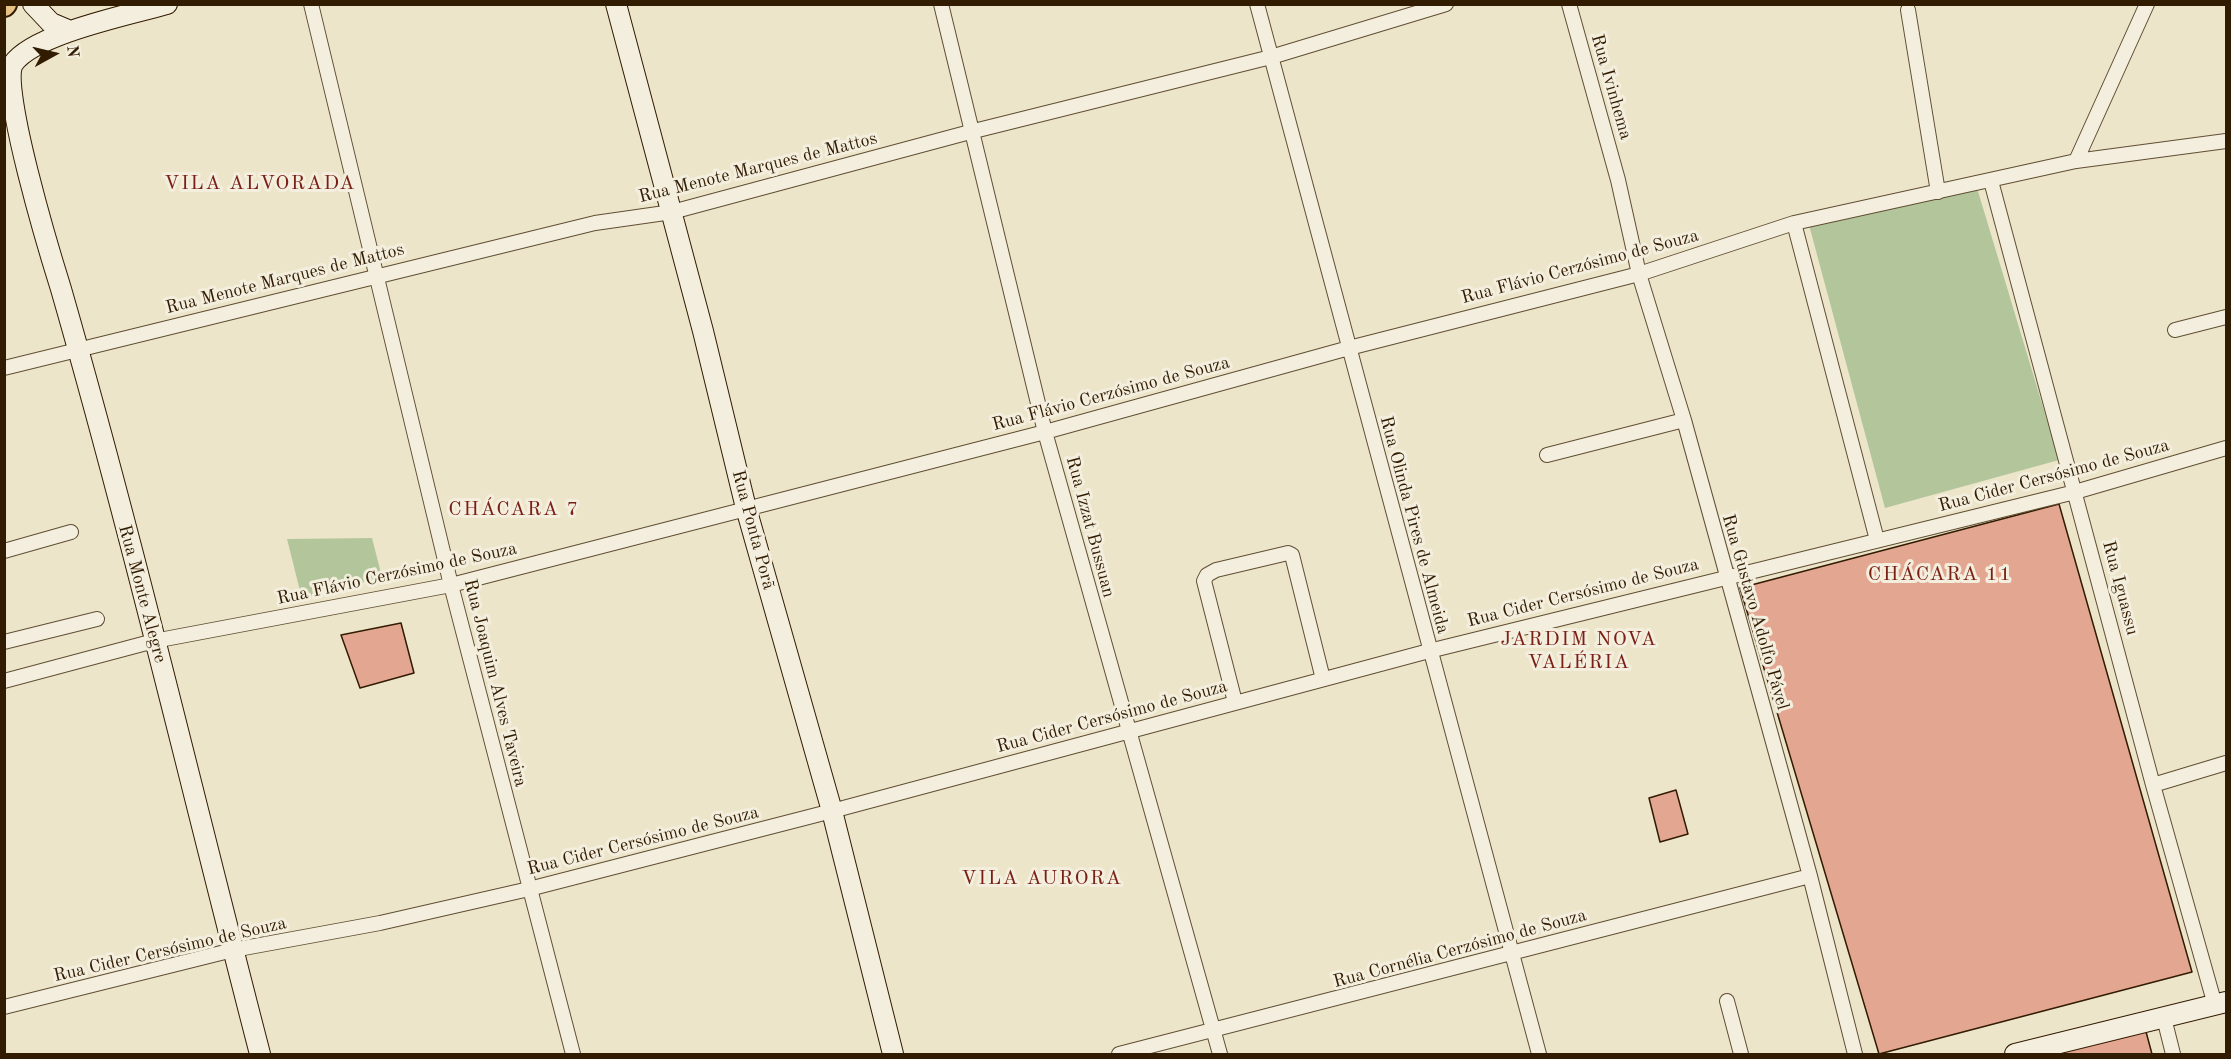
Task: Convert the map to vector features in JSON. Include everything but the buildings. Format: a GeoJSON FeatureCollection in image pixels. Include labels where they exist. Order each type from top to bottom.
{"type":"FeatureCollection","features":[{"type":"Feature","properties":{"kind":"street"},"geometry":{"type":"LineString","coordinates":[[33,4],[51,23],[70,31]]}},
{"type":"Feature","properties":{"kind":"street","name":"Rua Monte Alegre"},"geometry":{"type":"LineString","coordinates":[[168,4],[70,31],[26,51],[12,65],[8,82],[13,148],[78,348],[260,1054]]}},
{"type":"Feature","properties":{"kind":"street","name":"Rua Joaquim Alves Taveira"},"geometry":{"type":"LineString","coordinates":[[311,4],[451,585],[573,1054]]}},
{"type":"Feature","properties":{"kind":"street","name":"Rua Ponta Porã"},"geometry":{"type":"LineString","coordinates":[[616,4],[704,331],[746,508],[832,811],[893,1054]]}},
{"type":"Feature","properties":{"kind":"street","name":"Rua Izzat Bussuan"},"geometry":{"type":"LineString","coordinates":[[941,4],[970,132],[1045,432],[1127,732],[1220,1054]]}},
{"type":"Feature","properties":{"kind":"street","name":"Rua Olinda Pires de Almeida"},"geometry":{"type":"LineString","coordinates":[[1257,4],[1428,651],[1539,1054]]}},
{"type":"Feature","properties":{"kind":"street","name":"Rua Menote Marques de Mattos"},"geometry":{"type":"LineString","coordinates":[[4,368],[595,223],[672,212],[970,132],[1271,57],[1446,4]]}},
{"type":"Feature","properties":{"kind":"street","name":"Rua Ivinhema"},"geometry":{"type":"LineString","coordinates":[[1569,4],[1618,180]]}},
{"type":"Feature","properties":{"kind":"street"},"geometry":{"type":"LineString","coordinates":[[2076,160],[2147,4]]}},
{"type":"Feature","properties":{"kind":"street"},"geometry":{"type":"LineString","coordinates":[[1906,6],[1938,192]]}},
{"type":"Feature","properties":{"kind":"street","name":"Rua Flávio Cerzósimo de Souza"},"geometry":{"type":"LineString","coordinates":[[4,681],[154,641],[451,585],[1045,432],[1349,348],[1639,274],[1794,223],[1991,181],[2076,160],[2226,141]]}},
{"type":"Feature","properties":{"kind":"street","name":"Rua Gustavo Adolfo Pável"},"geometry":{"type":"LineString","coordinates":[[1618,180],[1639,274],[1683,420],[1810,876],[1855,1054]]}},
{"type":"Feature","properties":{"kind":"street","name":"Rua Iguassu"},"geometry":{"type":"LineString","coordinates":[[1991,181],[2153,785],[2221,1004]]}},
{"type":"Feature","properties":{"kind":"street"},"geometry":{"type":"LineString","coordinates":[[1794,223],[1876,540]]}},
{"type":"Feature","properties":{"kind":"street"},"geometry":{"type":"LineString","coordinates":[[2175,330],[2226,317]]}},
{"type":"Feature","properties":{"kind":"street"},"geometry":{"type":"LineString","coordinates":[[1547,455],[1683,420]]}},
{"type":"Feature","properties":{"kind":"street","name":"Rua Cider Cersósimo de Souza"},"geometry":{"type":"LineString","coordinates":[[4,1007],[233,950],[380,923],[529,889],[832,811],[1428,651],[1725,576],[2075,492],[2226,448]]}},
{"type":"Feature","properties":{"kind":"street"},"geometry":{"type":"LineString","coordinates":[[4,551],[71,532]]}},
{"type":"Feature","properties":{"kind":"street"},"geometry":{"type":"LineString","coordinates":[[1235,702],[1204,581],[1207,575],[1216,570],[1288,553],[1292,555],[1323,679]]}},
{"type":"Feature","properties":{"kind":"street"},"geometry":{"type":"LineString","coordinates":[[4,642],[97,619]]}},
{"type":"Feature","properties":{"kind":"street"},"geometry":{"type":"LineString","coordinates":[[2153,785],[2226,763]]}},
{"type":"Feature","properties":{"kind":"street","name":"Rua Cornélia Cerzósimo de Souza"},"geometry":{"type":"LineString","coordinates":[[1119,1054],[1810,876]]}},
{"type":"Feature","properties":{"kind":"street"},"geometry":{"type":"LineString","coordinates":[[1727,1001],[1741,1054]]}},
{"type":"Feature","properties":{"kind":"street"},"geometry":{"type":"LineString","coordinates":[[2015,1054],[2221,1004]]}},
{"type":"Feature","properties":{"kind":"street"},"geometry":{"type":"LineString","coordinates":[[2164,1018],[2173,1054]]}},
{"type":"Feature","properties":{"kind":"green space"},"geometry":{"type":"Polygon","coordinates":[[[1974,178],[2059,460],[1885,508],[1809,225],[1974,178]]]}},
{"type":"Feature","properties":{"kind":"green space"},"geometry":{"type":"Polygon","coordinates":[[[372,538],[382,577],[302,599],[287,539],[372,538]]]}},
{"type":"Feature","properties":{"kind":"district","name":"VILA ALVORADA"},"geometry":{"type":"Point","coordinates":[260,184]}},
{"type":"Feature","properties":{"kind":"district","name":"CHÁCARA 7"},"geometry":{"type":"Point","coordinates":[514,510]}},
{"type":"Feature","properties":{"kind":"district","name":"CHÁCARA 11"},"geometry":{"type":"Point","coordinates":[1940,575]}},
{"type":"Feature","properties":{"kind":"district","name":"JARDIM NOVA VALÉRIA"},"geometry":{"type":"Point","coordinates":[1579,652]}},
{"type":"Feature","properties":{"kind":"district","name":"VILA AURORA"},"geometry":{"type":"Point","coordinates":[1042,879]}}]}
